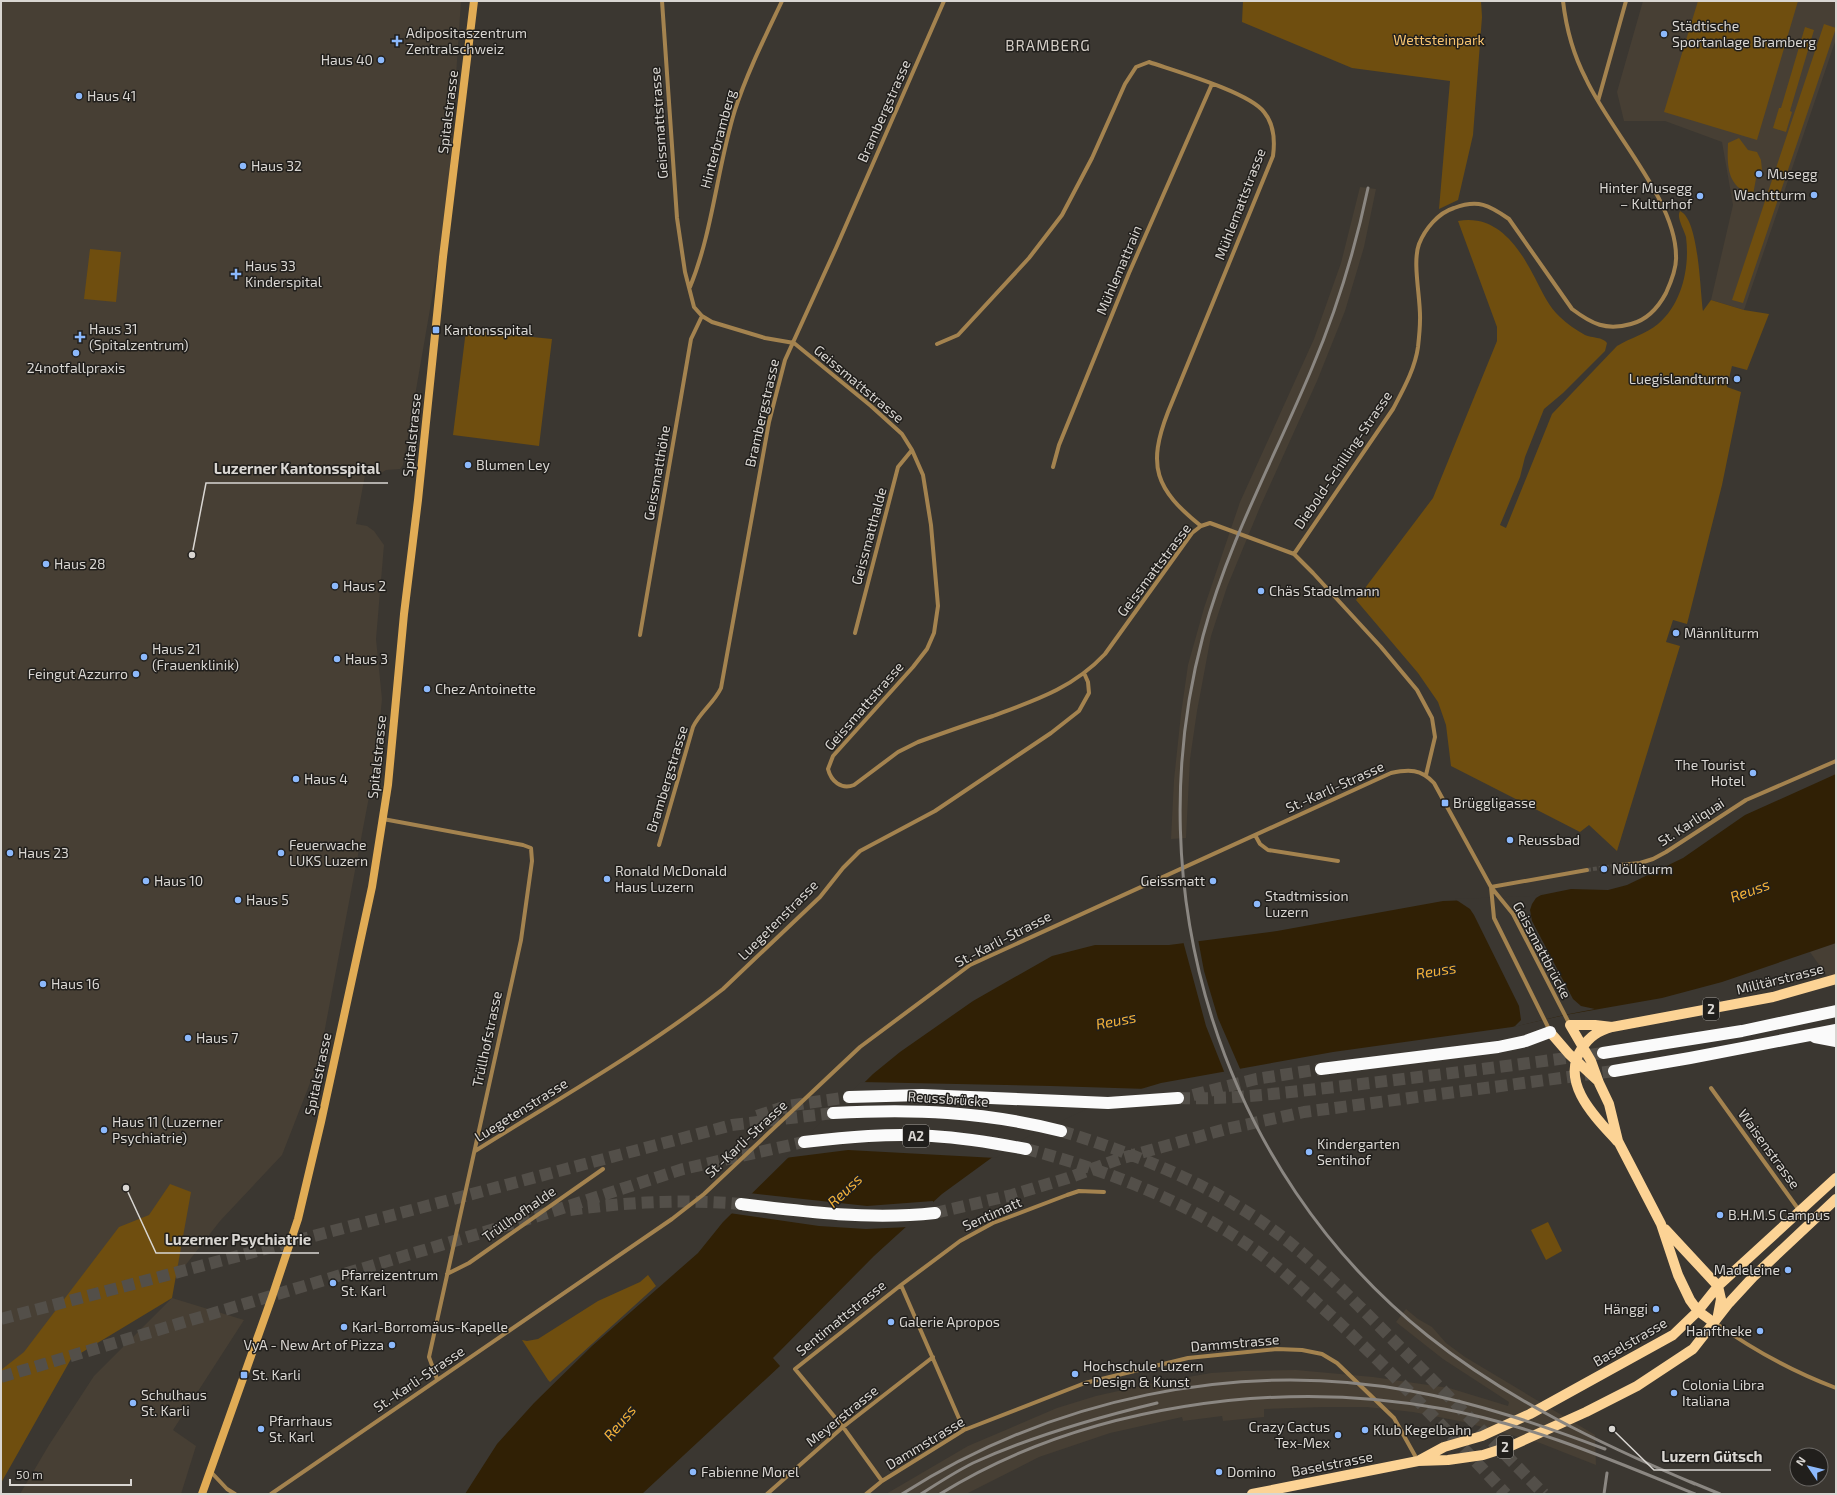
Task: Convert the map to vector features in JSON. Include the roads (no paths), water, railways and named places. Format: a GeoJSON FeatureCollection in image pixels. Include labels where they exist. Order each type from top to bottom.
{"type":"FeatureCollection","features":[{"type":"Feature","properties":{"kind":"highway"},"geometry":{"type":"LineString","coordinates":[[1603,1054],[1742,1030],[1836,1011]]}},
{"type":"Feature","properties":{"kind":"highway"},"geometry":{"type":"LineString","coordinates":[[1614,1071],[1836,1030]]}},
{"type":"Feature","properties":{"kind":"highway"},"geometry":{"type":"LineString","coordinates":[[1321,1069],[1498,1047],[1526,1041],[1550,1032]]}},
{"type":"Feature","properties":{"kind":"highway"},"geometry":{"type":"LineString","coordinates":[[1806,1036],[1836,1041]]}},
{"type":"Feature","properties":{"kind":"highway"},"geometry":{"type":"LineString","coordinates":[[849,1097],[922,1095],[1108,1103],[1178,1098]]}},
{"type":"Feature","properties":{"kind":"highway","name":"Reussbrücke"},"geometry":{"type":"LineString","coordinates":[[833,1113],[890,1111],[942,1112],[1009,1119],[1061,1130]]}},
{"type":"Feature","properties":{"kind":"highway","name":"A2"},"geometry":{"type":"LineString","coordinates":[[804,1142],[887,1136],[931,1136],[969,1139],[1026,1149]]}},
{"type":"Feature","properties":{"kind":"highway"},"geometry":{"type":"LineString","coordinates":[[741,1204],[861,1216],[907,1216],[935,1213]]}},
{"type":"Feature","properties":{"kind":"main road","name":"Spitalstrasse"},"geometry":{"type":"LineString","coordinates":[[202,1494],[209,1470],[277,1282],[298,1219],[321,1122],[372,887],[383,819],[443,257],[474,1]]}},
{"type":"Feature","properties":{"kind":"main road","name":"Militärstrasse"},"geometry":{"type":"LineString","coordinates":[[1612,1027],[1773,997],[1836,979]]}},
{"type":"Feature","properties":{"kind":"main road","name":"2"},"geometry":{"type":"LineString","coordinates":[[1570,1025],[1612,1027]]}},
{"type":"Feature","properties":{"kind":"main road"},"geometry":{"type":"LineString","coordinates":[[1570,1025],[1583,1047]]}},
{"type":"Feature","properties":{"kind":"main road","name":"2"},"geometry":{"type":"LineString","coordinates":[[1612,1027],[1594,1034],[1583,1047],[1576,1060],[1574,1071],[1580,1093],[1592,1114],[1618,1141]]}},
{"type":"Feature","properties":{"kind":"main road"},"geometry":{"type":"LineString","coordinates":[[1550,1032],[1576,1060]]}},
{"type":"Feature","properties":{"kind":"main road","name":"2"},"geometry":{"type":"LineString","coordinates":[[1583,1047],[1591,1061],[1598,1082],[1610,1104],[1618,1141],[1661,1224],[1678,1274],[1690,1300],[1698,1311],[1713,1322],[1719,1312],[1721,1299],[1718,1286],[1661,1224]]}},
{"type":"Feature","properties":{"kind":"main road","name":"2"},"geometry":{"type":"LineString","coordinates":[[1576,1060],[1598,1082]]}},
{"type":"Feature","properties":{"kind":"main road","name":"Baselstrasse"},"geometry":{"type":"LineString","coordinates":[[1418,1461],[1444,1447],[1482,1436],[1530,1414],[1673,1334],[1698,1311],[1718,1286],[1836,1178]]}},
{"type":"Feature","properties":{"kind":"main road","name":"Baselstrasse"},"geometry":{"type":"LineString","coordinates":[[1252,1494],[1418,1461],[1448,1460],[1483,1455],[1511,1446],[1586,1412],[1637,1386],[1693,1349],[1713,1322],[1753,1277],[1836,1199]]}},
{"type":"Feature","properties":{"kind":"street","name":"Geissmattstrasse"},"geometry":{"type":"LineString","coordinates":[[662,1],[677,218],[685,272],[694,307],[702,316],[731,328],[766,338],[794,343],[871,406],[902,434],[912,450],[923,475],[931,525],[938,606],[934,633],[927,649],[913,667],[833,756],[828,769],[830,776],[842,786],[848,787],[854,785],[898,752],[918,742],[1044,698],[1084,673],[1105,654],[1192,533],[1200,526],[1215,524],[1294,554],[1381,647],[1416,690],[1426,705],[1432,718],[1434,737],[1426,775]]}},
{"type":"Feature","properties":{"kind":"street","name":"Hinterbramberg"},"geometry":{"type":"LineString","coordinates":[[690,288],[701,253],[735,110],[754,62],[782,1]]}},
{"type":"Feature","properties":{"kind":"street","name":"Brambergstrasse"},"geometry":{"type":"LineString","coordinates":[[659,845],[693,727],[698,716],[716,697],[720,688],[769,422],[788,352],[794,343],[812,303],[944,1]]}},
{"type":"Feature","properties":{"kind":"street","name":"Diebold-Schilling-Strasse"},"geometry":{"type":"LineString","coordinates":[[1294,554],[1393,409],[1406,383],[1418,349],[1420,320],[1417,264],[1419,245],[1436,218],[1448,209],[1463,204],[1479,203],[1494,208],[1509,219],[1572,309],[1585,319],[1600,325],[1616,328],[1633,324],[1649,315],[1660,304],[1674,273],[1677,257],[1675,240],[1666,212],[1657,194],[1585,79],[1572,43],[1563,1]]}},
{"type":"Feature","properties":{"kind":"street"},"geometry":{"type":"LineString","coordinates":[[1598,102],[1626,1]]}},
{"type":"Feature","properties":{"kind":"street","name":"Mühlemattstrasse"},"geometry":{"type":"LineString","coordinates":[[937,344],[958,335],[1029,258],[1062,215],[1092,158],[1125,84],[1136,67],[1149,62],[1212,84],[1249,99],[1261,108],[1270,123],[1274,145],[1270,164],[1168,412],[1158,441],[1157,463],[1161,482],[1184,511],[1200,526]]}},
{"type":"Feature","properties":{"kind":"street","name":"Mühlemattrain"},"geometry":{"type":"LineString","coordinates":[[1053,467],[1059,445],[1129,273],[1212,84]]}},
{"type":"Feature","properties":{"kind":"street","name":"Geissmatthöhe"},"geometry":{"type":"LineString","coordinates":[[640,635],[691,339],[702,316]]}},
{"type":"Feature","properties":{"kind":"street","name":"Geissmatthalde"},"geometry":{"type":"LineString","coordinates":[[855,633],[898,467],[912,450]]}},
{"type":"Feature","properties":{"kind":"street","name":"Luegetenstrasse"},"geometry":{"type":"LineString","coordinates":[[475,1151],[622,1060],[707,1002],[723,989],[820,897],[843,868],[860,851],[935,811],[1051,733],[1074,715],[1084,705],[1089,693],[1088,682],[1084,673]]}},
{"type":"Feature","properties":{"kind":"street","name":"St. Karliquai"},"geometry":{"type":"LineString","coordinates":[[1620,865],[1653,859],[1746,800],[1836,761]]}},
{"type":"Feature","properties":{"kind":"street","name":"St.-Karli-Strasse"},"geometry":{"type":"LineString","coordinates":[[270,1494],[672,1220],[704,1194],[860,1047],[970,965],[1059,923],[1391,773],[1413,770],[1426,775]]}},
{"type":"Feature","properties":{"kind":"street"},"geometry":{"type":"LineString","coordinates":[[1426,775],[1434,783],[1491,887],[1586,870]]}},
{"type":"Feature","properties":{"kind":"street","name":"Trüllhofstrasse"},"geometry":{"type":"LineString","coordinates":[[383,819],[523,845],[530,848],[532,860],[520,940],[429,1357],[437,1379]]}},
{"type":"Feature","properties":{"kind":"street"},"geometry":{"type":"LineString","coordinates":[[1255,835],[1260,844],[1268,850],[1338,861]]}},
{"type":"Feature","properties":{"kind":"street","name":"Geissmattbrücke"},"geometry":{"type":"LineString","coordinates":[[1491,887],[1494,918],[1550,1032]]}},
{"type":"Feature","properties":{"kind":"street","name":"Geissmattbrücke"},"geometry":{"type":"LineString","coordinates":[[1491,887],[1513,914],[1570,1025]]}},
{"type":"Feature","properties":{"kind":"street","name":"Waisenstrasse"},"geometry":{"type":"LineString","coordinates":[[1711,1088],[1809,1224]]}},
{"type":"Feature","properties":{"kind":"street","name":"Trüllhofhalde"},"geometry":{"type":"LineString","coordinates":[[447,1274],[469,1263],[603,1169]]}},
{"type":"Feature","properties":{"kind":"street","name":"Sentimatt"},"geometry":{"type":"LineString","coordinates":[[901,1284],[960,1241],[993,1223],[1079,1191],[1104,1192]]}},
{"type":"Feature","properties":{"kind":"street"},"geometry":{"type":"LineString","coordinates":[[901,1284],[964,1430]]}},
{"type":"Feature","properties":{"kind":"street","name":"Sentimattstrasse"},"geometry":{"type":"LineString","coordinates":[[842,1427],[796,1369],[901,1284]]}},
{"type":"Feature","properties":{"kind":"street"},"geometry":{"type":"LineString","coordinates":[[1713,1322],[1768,1357],[1804,1376],[1836,1388]]}},
{"type":"Feature","properties":{"kind":"street","name":"Dammstrasse"},"geometry":{"type":"LineString","coordinates":[[866,1494],[882,1482],[964,1430],[1085,1383],[1188,1358],[1277,1349],[1302,1350],[1322,1354],[1336,1363],[1394,1418],[1418,1461]]}},
{"type":"Feature","properties":{"kind":"street","name":"Meyerstrasse"},"geometry":{"type":"LineString","coordinates":[[767,1494],[842,1427],[933,1357]]}},
{"type":"Feature","properties":{"kind":"street"},"geometry":{"type":"LineString","coordinates":[[842,1427],[882,1482]]}},
{"type":"Feature","properties":{"kind":"street"},"geometry":{"type":"LineString","coordinates":[[209,1470],[227,1489],[235,1494]]}},
{"type":"Feature","properties":{"kind":"water","name":"Reuss"},"geometry":{"type":"Polygon","coordinates":[[[1836,774],[1836,943],[1722,982],[1662,998],[1565,1015],[1512,1027],[1333,1052],[1161,1083],[1094,1103],[1016,1140],[942,1194],[874,1256],[773,1358],[780,1366],[642,1494],[465,1494],[497,1444],[534,1403],[592,1346],[698,1253],[723,1222],[873,1074],[900,1052],[973,1001],[1052,956],[1095,945],[1169,945],[1277,931],[1443,901],[1527,898],[1571,889],[1608,890],[1627,885],[1683,858],[1745,815],[1836,774]]]}},
{"type":"Feature","properties":{"kind":"tunnel"},"geometry":{"type":"LineString","coordinates":[[1587,870],[1620,865]]}},
{"type":"Feature","properties":{"kind":"tunnel"},"geometry":{"type":"LineString","coordinates":[[1178,1098],[1220,1098],[1282,1093],[1603,1053]]}},
{"type":"Feature","properties":{"kind":"tunnel"},"geometry":{"type":"LineString","coordinates":[[1193,1095],[1256,1079],[1321,1069]]}},
{"type":"Feature","properties":{"kind":"tunnel"},"geometry":{"type":"LineString","coordinates":[[935,1213],[1012,1195],[1068,1178],[1119,1159],[1226,1129],[1304,1112],[1614,1071]]}},
{"type":"Feature","properties":{"kind":"tunnel"},"geometry":{"type":"LineString","coordinates":[[757,1116],[787,1106],[849,1097]]}},
{"type":"Feature","properties":{"kind":"tunnel"},"geometry":{"type":"LineString","coordinates":[[1,1319],[732,1125],[833,1113]]}},
{"type":"Feature","properties":{"kind":"tunnel"},"geometry":{"type":"LineString","coordinates":[[1061,1131],[1108,1146],[1176,1174],[1221,1196],[1281,1236],[1317,1266],[1352,1299],[1544,1494]]}},
{"type":"Feature","properties":{"kind":"tunnel"},"geometry":{"type":"LineString","coordinates":[[1,1377],[541,1215],[683,1169],[804,1142]]}},
{"type":"Feature","properties":{"kind":"tunnel"},"geometry":{"type":"LineString","coordinates":[[1026,1149],[1111,1175],[1140,1187],[1194,1212],[1245,1243],[1292,1280],[1381,1363],[1506,1494]]}},
{"type":"Feature","properties":{"kind":"tunnel"},"geometry":{"type":"LineString","coordinates":[[570,1210],[655,1202],[719,1202],[741,1204]]}},
{"type":"Feature","properties":{"kind":"railway"},"geometry":{"type":"LineString","coordinates":[[1368,188],[1351,257],[1321,346],[1225,567],[1203,636],[1185,732],[1180,829],[1190,926],[1212,1019],[1248,1109],[1296,1193],[1356,1269],[1428,1336],[1490,1380],[1556,1419],[1625,1453],[1695,1484]]}},
{"type":"Feature","properties":{"kind":"railway"},"geometry":{"type":"LineString","coordinates":[[902,1494],[960,1461],[1020,1433],[1083,1411],[1147,1395],[1213,1384],[1279,1380],[1345,1382],[1411,1391],[1485,1408],[1605,1449]]}},
{"type":"Feature","properties":{"kind":"railway"},"geometry":{"type":"LineString","coordinates":[[940,1494],[996,1464],[1056,1439],[1119,1420],[1184,1406],[1250,1399],[1316,1397],[1381,1400],[1444,1409],[1509,1424],[1572,1445],[1695,1494]]}},
{"type":"Feature","properties":{"kind":"railway"},"geometry":{"type":"LineString","coordinates":[[921,1494],[973,1463],[1018,1444],[1087,1421],[1157,1403]]}},
{"type":"Feature","properties":{"kind":"railway"},"geometry":{"type":"LineString","coordinates":[[1604,1494],[1607,1473]]}},
{"type":"Feature","properties":{"kind":"railway"},"geometry":{"type":"LineString","coordinates":[[1691,1482],[1720,1494]]}},
{"type":"Feature","properties":{"kind":"place","name":"Städtische Sportanlage Bramberg"},"geometry":{"type":"Point","coordinates":[1664,34]}},
{"type":"Feature","properties":{"kind":"place","name":"Adipositaszentrum Zentralschweiz"},"geometry":{"type":"Point","coordinates":[397,41]}},
{"type":"Feature","properties":{"kind":"place","name":"Haus 40"},"geometry":{"type":"Point","coordinates":[381,60]}},
{"type":"Feature","properties":{"kind":"place","name":"Haus 41"},"geometry":{"type":"Point","coordinates":[79,96]}},
{"type":"Feature","properties":{"kind":"place","name":"Haus 32"},"geometry":{"type":"Point","coordinates":[243,166]}},
{"type":"Feature","properties":{"kind":"place","name":"Musegg"},"geometry":{"type":"Point","coordinates":[1759,174]}},
{"type":"Feature","properties":{"kind":"place","name":"Wachtturm"},"geometry":{"type":"Point","coordinates":[1814,195]}},
{"type":"Feature","properties":{"kind":"place","name":"Hinter Musegg – Kulturhof"},"geometry":{"type":"Point","coordinates":[1700,196]}},
{"type":"Feature","properties":{"kind":"place","name":"Haus 33 Kinderspital"},"geometry":{"type":"Point","coordinates":[236,274]}},
{"type":"Feature","properties":{"kind":"place","name":"Kantonsspital"},"geometry":{"type":"Point","coordinates":[436,330]}},
{"type":"Feature","properties":{"kind":"place","name":"Haus 31 (Spitalzentrum)"},"geometry":{"type":"Point","coordinates":[80,337]}},
{"type":"Feature","properties":{"kind":"place","name":"24notfallpraxis"},"geometry":{"type":"Point","coordinates":[76,353]}},
{"type":"Feature","properties":{"kind":"place","name":"Luegislandturm"},"geometry":{"type":"Point","coordinates":[1737,379]}},
{"type":"Feature","properties":{"kind":"place","name":"Blumen Ley"},"geometry":{"type":"Point","coordinates":[468,465]}},
{"type":"Feature","properties":{"kind":"place","name":"Luzerner Kantonsspital"},"geometry":{"type":"Point","coordinates":[192,555]}},
{"type":"Feature","properties":{"kind":"place","name":"Haus 28"},"geometry":{"type":"Point","coordinates":[46,564]}},
{"type":"Feature","properties":{"kind":"place","name":"Haus 2"},"geometry":{"type":"Point","coordinates":[335,586]}},
{"type":"Feature","properties":{"kind":"place","name":"Chäs Stadelmann"},"geometry":{"type":"Point","coordinates":[1261,591]}},
{"type":"Feature","properties":{"kind":"place","name":"Männliturm"},"geometry":{"type":"Point","coordinates":[1676,633]}},
{"type":"Feature","properties":{"kind":"place","name":"Haus 21 (Frauenklinik)"},"geometry":{"type":"Point","coordinates":[144,657]}},
{"type":"Feature","properties":{"kind":"place","name":"Haus 3"},"geometry":{"type":"Point","coordinates":[337,659]}},
{"type":"Feature","properties":{"kind":"place","name":"Feingut Azzurro"},"geometry":{"type":"Point","coordinates":[136,674]}},
{"type":"Feature","properties":{"kind":"place","name":"Chez Antoinette"},"geometry":{"type":"Point","coordinates":[427,689]}},
{"type":"Feature","properties":{"kind":"place","name":"The Tourist Hotel"},"geometry":{"type":"Point","coordinates":[1753,773]}},
{"type":"Feature","properties":{"kind":"place","name":"Haus 4"},"geometry":{"type":"Point","coordinates":[296,779]}},
{"type":"Feature","properties":{"kind":"place","name":"Brüggligasse"},"geometry":{"type":"Point","coordinates":[1445,803]}},
{"type":"Feature","properties":{"kind":"place","name":"Reussbad"},"geometry":{"type":"Point","coordinates":[1510,840]}},
{"type":"Feature","properties":{"kind":"place","name":"Haus 23"},"geometry":{"type":"Point","coordinates":[10,853]}},
{"type":"Feature","properties":{"kind":"place","name":"Feuerwache LUKS Luzern"},"geometry":{"type":"Point","coordinates":[281,853]}},
{"type":"Feature","properties":{"kind":"place","name":"Nölliturm"},"geometry":{"type":"Point","coordinates":[1604,869]}},
{"type":"Feature","properties":{"kind":"place","name":"Ronald McDonald Haus Luzern"},"geometry":{"type":"Point","coordinates":[607,879]}},
{"type":"Feature","properties":{"kind":"place","name":"Haus 10"},"geometry":{"type":"Point","coordinates":[146,881]}},
{"type":"Feature","properties":{"kind":"place","name":"Geissmatt"},"geometry":{"type":"Point","coordinates":[1213,881]}},
{"type":"Feature","properties":{"kind":"place","name":"Haus 5"},"geometry":{"type":"Point","coordinates":[238,900]}},
{"type":"Feature","properties":{"kind":"place","name":"Stadtmission Luzern"},"geometry":{"type":"Point","coordinates":[1257,904]}},
{"type":"Feature","properties":{"kind":"place","name":"Haus 16"},"geometry":{"type":"Point","coordinates":[43,984]}},
{"type":"Feature","properties":{"kind":"place","name":"Haus 7"},"geometry":{"type":"Point","coordinates":[188,1038]}},
{"type":"Feature","properties":{"kind":"place","name":"Haus 11 (Luzerner Psychiatrie)"},"geometry":{"type":"Point","coordinates":[104,1130]}},
{"type":"Feature","properties":{"kind":"place","name":"Kindergarten Sentihof"},"geometry":{"type":"Point","coordinates":[1309,1152]}},
{"type":"Feature","properties":{"kind":"place","name":"Luzerner Psychiatrie"},"geometry":{"type":"Point","coordinates":[126,1188]}},
{"type":"Feature","properties":{"kind":"place","name":"B.H.M.S Campus"},"geometry":{"type":"Point","coordinates":[1720,1215]}},
{"type":"Feature","properties":{"kind":"place","name":"Madeleine"},"geometry":{"type":"Point","coordinates":[1788,1270]}},
{"type":"Feature","properties":{"kind":"place","name":"Pfarreizentrum St. Karl"},"geometry":{"type":"Point","coordinates":[333,1283]}},
{"type":"Feature","properties":{"kind":"place","name":"Hänggi"},"geometry":{"type":"Point","coordinates":[1656,1309]}},
{"type":"Feature","properties":{"kind":"place","name":"Galerie Apropos"},"geometry":{"type":"Point","coordinates":[891,1322]}},
{"type":"Feature","properties":{"kind":"place","name":"Karl-Borromäus-Kapelle"},"geometry":{"type":"Point","coordinates":[344,1327]}},
{"type":"Feature","properties":{"kind":"place","name":"Hanftheke"},"geometry":{"type":"Point","coordinates":[1760,1331]}},
{"type":"Feature","properties":{"kind":"place","name":"VyA - New Art of Pizza"},"geometry":{"type":"Point","coordinates":[392,1345]}},
{"type":"Feature","properties":{"kind":"place","name":"Hochschule Luzern - Design & Kunst"},"geometry":{"type":"Point","coordinates":[1075,1374]}},
{"type":"Feature","properties":{"kind":"place","name":"St. Karli"},"geometry":{"type":"Point","coordinates":[244,1375]}},
{"type":"Feature","properties":{"kind":"place","name":"Colonia Libra Italiana"},"geometry":{"type":"Point","coordinates":[1674,1393]}},
{"type":"Feature","properties":{"kind":"place","name":"Schulhaus St. Karli"},"geometry":{"type":"Point","coordinates":[133,1403]}},
{"type":"Feature","properties":{"kind":"place","name":"Pfarrhaus St. Karl"},"geometry":{"type":"Point","coordinates":[261,1429]}},
{"type":"Feature","properties":{"kind":"place","name":"Luzern Gütsch"},"geometry":{"type":"Point","coordinates":[1612,1429]}},
{"type":"Feature","properties":{"kind":"place","name":"Klub Kegelbahn"},"geometry":{"type":"Point","coordinates":[1365,1430]}},
{"type":"Feature","properties":{"kind":"place","name":"Crazy Cactus Tex-Mex"},"geometry":{"type":"Point","coordinates":[1338,1435]}},
{"type":"Feature","properties":{"kind":"place","name":"Fabienne Morel"},"geometry":{"type":"Point","coordinates":[693,1472]}},
{"type":"Feature","properties":{"kind":"place","name":"Domino"},"geometry":{"type":"Point","coordinates":[1219,1472]}},
{"type":"Feature","properties":{"kind":"district","name":"BRAMBERG"},"geometry":{"type":"Point","coordinates":[1048,46]}},
{"type":"Feature","properties":{"kind":"park label","name":"Wettsteinpark"},"geometry":{"type":"Point","coordinates":[1439,40]}}]}
